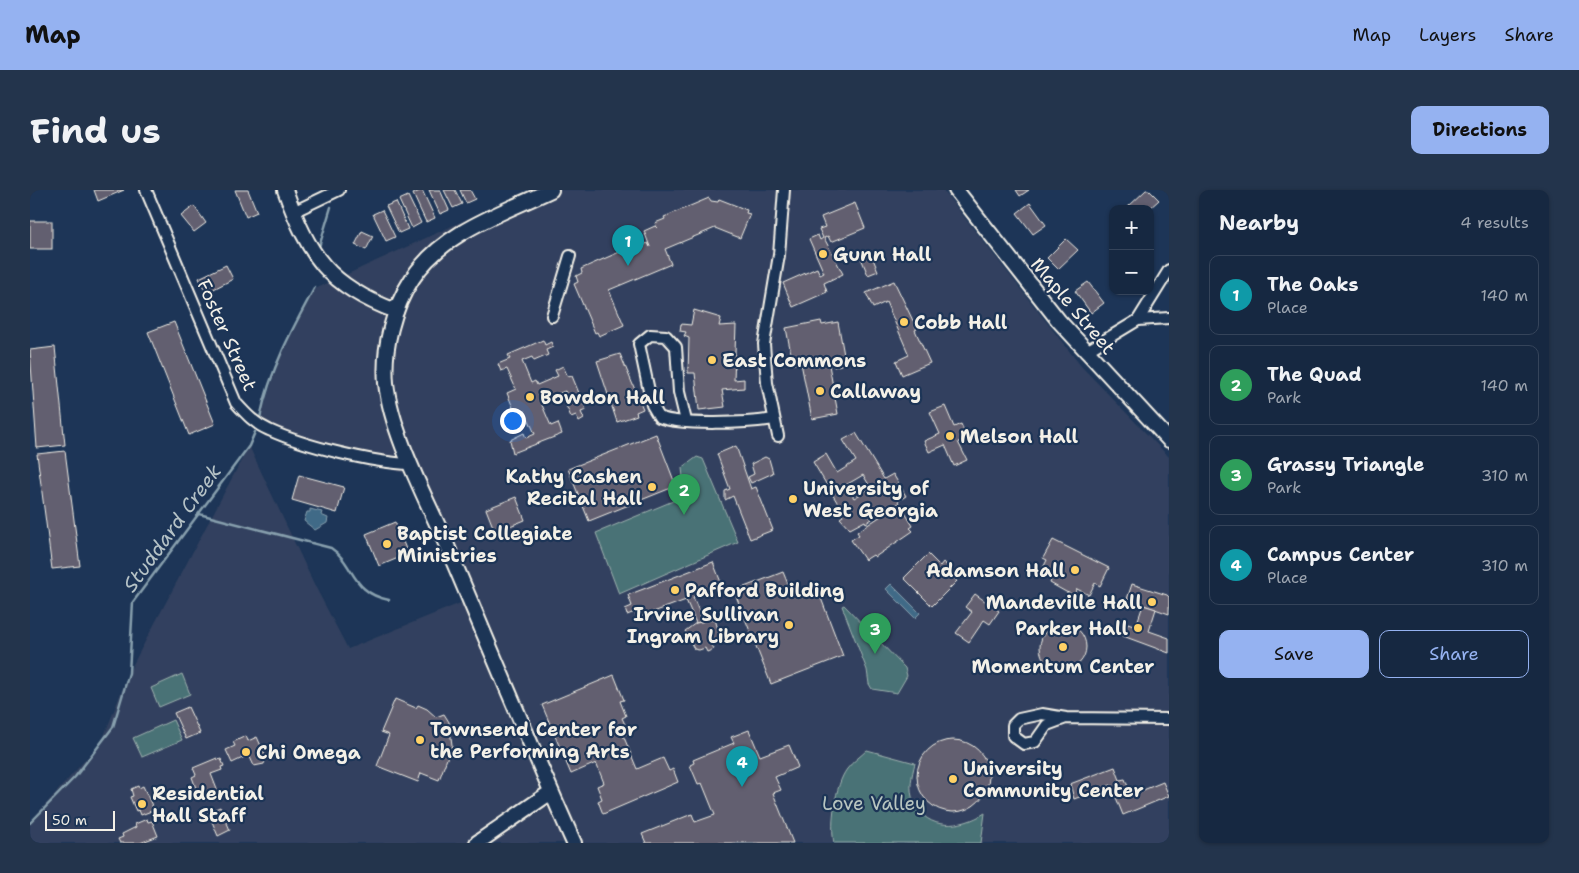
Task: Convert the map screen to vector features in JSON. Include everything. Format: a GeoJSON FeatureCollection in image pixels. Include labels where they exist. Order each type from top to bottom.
{"type":"FeatureCollection","features":[{"type":"Feature","properties":{"kind":"street","name":"Foster Street"},"geometry":{"type":"LineString","coordinates":[[146,190],[236,403],[249,418],[268,430],[323,448],[392,463],[411,464]]}},
{"type":"Feature","properties":{"kind":"street"},"geometry":{"type":"LineString","coordinates":[[284,190],[314,255],[331,274],[356,294],[396,311]]}},
{"type":"Feature","properties":{"kind":"street"},"geometry":{"type":"LineString","coordinates":[[293,212],[339,190]]}},
{"type":"Feature","properties":{"kind":"street"},"geometry":{"type":"LineString","coordinates":[[551,190],[460,234],[441,247],[412,279],[396,311],[386,356],[386,383],[394,416],[411,464],[574,843]]}},
{"type":"Feature","properties":{"kind":"street"},"geometry":{"type":"LineString","coordinates":[[778,436],[765,365],[764,344],[780,255],[784,190]]}},
{"type":"Feature","properties":{"kind":"street","name":"Maple Street"},"geometry":{"type":"LineString","coordinates":[[956,190],[1008,259],[1085,352],[1169,440]]}},
{"type":"Feature","properties":{"kind":"street"},"geometry":{"type":"LineString","coordinates":[[552,316],[570,256]]}},
{"type":"Feature","properties":{"kind":"street"},"geometry":{"type":"LineString","coordinates":[[1085,352],[1138,320],[1169,270]]}},
{"type":"Feature","properties":{"kind":"street"},"geometry":{"type":"LineString","coordinates":[[1138,320],[1169,318]]}},
{"type":"Feature","properties":{"kind":"street"},"geometry":{"type":"LineString","coordinates":[[686,421],[679,392],[676,346],[666,336],[660,334],[650,335],[638,344],[652,405],[659,417],[675,422],[752,422],[774,420]]}},
{"type":"Feature","properties":{"kind":"street"},"geometry":{"type":"LineString","coordinates":[[1066,718],[1047,725],[1035,742],[1024,744],[1012,736],[1013,725],[1019,719],[1042,714],[1066,718],[1169,719]]}},
{"type":"Feature","properties":{"kind":"street"},"geometry":{"type":"LineString","coordinates":[[477,843],[551,792]]}},
{"type":"Feature","properties":{"kind":"shaded area","name":"University of West Georgia"},"geometry":{"type":"Polygon","coordinates":[[[530,190],[943,190],[1081,366],[1169,457],[1169,843],[30,843],[30,822],[102,741],[130,670],[249,446],[315,586],[348,649],[463,602],[407,474],[282,439],[258,430],[258,424],[280,357],[313,290],[530,190]]]}},
{"type":"Feature","properties":{"kind":"shaded area"},"geometry":{"type":"Polygon","coordinates":[[[310,509],[322,512],[321,515],[328,518],[327,523],[315,530],[304,521],[310,509]]]}},
{"type":"Feature","properties":{"kind":"shaded area"},"geometry":{"type":"Polygon","coordinates":[[[891,584],[920,613],[915,618],[886,589],[891,584]]]}},
{"type":"Feature","properties":{"kind":"green space"},"geometry":{"type":"Polygon","coordinates":[[[697,457],[703,459],[738,542],[619,594],[596,533],[685,496],[682,468],[697,457]]]}},
{"type":"Feature","properties":{"kind":"green space"},"geometry":{"type":"Polygon","coordinates":[[[844,605],[905,668],[907,676],[897,693],[872,689],[869,684],[867,670],[842,606],[844,605]]]}},
{"type":"Feature","properties":{"kind":"green space"},"geometry":{"type":"Polygon","coordinates":[[[182,674],[190,694],[159,707],[151,688],[182,674]]]}},
{"type":"Feature","properties":{"kind":"green space"},"geometry":{"type":"Polygon","coordinates":[[[173,720],[182,740],[142,757],[133,738],[173,720]]]}},
{"type":"Feature","properties":{"kind":"green space","name":"Love Valley"},"geometry":{"type":"Polygon","coordinates":[[[867,750],[915,763],[911,782],[912,797],[920,812],[936,823],[956,824],[966,822],[985,813],[981,843],[834,843],[833,815],[839,785],[849,766],[867,750]]]}},
{"type":"Feature","properties":{"kind":"building"},"geometry":{"type":"Polygon","coordinates":[[[94,190],[124,190],[98,201],[94,190]]]}},
{"type":"Feature","properties":{"kind":"building"},"geometry":{"type":"Polygon","coordinates":[[[235,190],[248,190],[257,212],[246,217],[235,190]]]}},
{"type":"Feature","properties":{"kind":"building"},"geometry":{"type":"Polygon","coordinates":[[[422,190],[435,218],[426,222],[413,194],[422,190]]]}},
{"type":"Feature","properties":{"kind":"building"},"geometry":{"type":"Polygon","coordinates":[[[429,190],[440,190],[449,210],[440,214],[429,190]]]}},
{"type":"Feature","properties":{"kind":"building"},"geometry":{"type":"Polygon","coordinates":[[[444,190],[455,190],[462,204],[453,208],[444,190]]]}},
{"type":"Feature","properties":{"kind":"building"},"geometry":{"type":"Polygon","coordinates":[[[460,190],[470,190],[475,199],[466,203],[460,190]]]}},
{"type":"Feature","properties":{"kind":"building"},"geometry":{"type":"Polygon","coordinates":[[[1016,190],[1029,190],[1020,196],[1016,190]]]}},
{"type":"Feature","properties":{"kind":"building"},"geometry":{"type":"Polygon","coordinates":[[[1146,190],[1149,190],[1159,200],[1153,205],[1130,205],[1146,190]]]}},
{"type":"Feature","properties":{"kind":"building"},"geometry":{"type":"Polygon","coordinates":[[[408,196],[421,223],[412,228],[399,200],[408,196]]]}},
{"type":"Feature","properties":{"kind":"building"},"geometry":{"type":"Polygon","coordinates":[[[709,198],[711,201],[718,202],[719,199],[747,210],[746,213],[750,214],[740,238],[715,228],[665,249],[671,264],[609,290],[624,325],[599,336],[597,332],[595,333],[574,284],[578,282],[576,276],[582,273],[581,269],[638,244],[639,247],[648,243],[650,247],[644,231],[655,226],[657,228],[655,223],[665,219],[664,217],[709,198]]]}},
{"type":"Feature","properties":{"kind":"building"},"geometry":{"type":"Polygon","coordinates":[[[396,202],[408,229],[399,233],[386,206],[396,202]]]}},
{"type":"Feature","properties":{"kind":"building","name":"Gunn Hall"},"geometry":{"type":"Polygon","coordinates":[[[855,203],[865,228],[831,242],[828,236],[824,238],[843,274],[824,283],[827,292],[793,307],[783,283],[817,268],[820,275],[824,273],[809,239],[818,235],[820,240],[823,238],[819,229],[825,227],[821,217],[855,203]]]}},
{"type":"Feature","properties":{"kind":"building"},"geometry":{"type":"Polygon","coordinates":[[[1030,203],[1046,225],[1033,234],[1017,213],[1030,203]]]}},
{"type":"Feature","properties":{"kind":"building"},"geometry":{"type":"Polygon","coordinates":[[[194,206],[206,223],[194,232],[181,216],[194,206]]]}},
{"type":"Feature","properties":{"kind":"building"},"geometry":{"type":"Polygon","coordinates":[[[382,210],[395,237],[386,241],[373,214],[382,210]]]}},
{"type":"Feature","properties":{"kind":"building"},"geometry":{"type":"Polygon","coordinates":[[[30,221],[52,221],[52,249],[30,249],[30,221]]]}},
{"type":"Feature","properties":{"kind":"building"},"geometry":{"type":"Polygon","coordinates":[[[362,231],[373,236],[366,250],[355,245],[362,231]]]}},
{"type":"Feature","properties":{"kind":"building"},"geometry":{"type":"Polygon","coordinates":[[[1066,239],[1078,250],[1058,269],[1047,258],[1066,239]]]}},
{"type":"Feature","properties":{"kind":"building"},"geometry":{"type":"Polygon","coordinates":[[[871,254],[878,271],[868,275],[861,258],[871,254]]]}},
{"type":"Feature","properties":{"kind":"building"},"geometry":{"type":"Polygon","coordinates":[[[226,265],[233,279],[206,293],[199,278],[226,265]]]}},
{"type":"Feature","properties":{"kind":"building","name":"Cobb Hall"},"geometry":{"type":"Polygon","coordinates":[[[894,281],[917,329],[915,330],[930,363],[902,375],[896,361],[909,355],[886,302],[873,308],[866,293],[894,281]]]}},
{"type":"Feature","properties":{"kind":"building"},"geometry":{"type":"Polygon","coordinates":[[[1088,282],[1104,303],[1091,313],[1075,291],[1088,282]]]}},
{"type":"Feature","properties":{"kind":"building","name":"East Commons"},"geometry":{"type":"Polygon","coordinates":[[[694,310],[721,318],[719,326],[736,325],[734,380],[744,379],[744,388],[722,390],[725,407],[699,410],[695,373],[688,373],[689,338],[684,336],[686,332],[680,331],[681,324],[691,325],[694,310]]]}},
{"type":"Feature","properties":{"kind":"building","name":"Callaway"},"geometry":{"type":"Polygon","coordinates":[[[821,321],[822,325],[838,322],[844,355],[847,356],[841,365],[834,367],[833,364],[829,365],[838,414],[812,419],[801,363],[793,364],[786,328],[821,321]]]}},
{"type":"Feature","properties":{"kind":"building"},"geometry":{"type":"Polygon","coordinates":[[[174,322],[215,424],[189,435],[148,332],[174,322]]]}},
{"type":"Feature","properties":{"kind":"building","name":"Bowdon Hall"},"geometry":{"type":"Polygon","coordinates":[[[543,340],[545,345],[551,342],[553,347],[546,350],[548,355],[534,361],[532,357],[522,361],[531,383],[535,381],[537,385],[558,376],[555,370],[563,366],[568,377],[572,376],[586,410],[581,412],[584,419],[579,422],[576,415],[571,417],[565,403],[569,401],[565,391],[543,400],[545,404],[542,405],[551,426],[558,423],[562,434],[513,453],[510,440],[524,433],[526,438],[535,434],[525,411],[516,415],[507,393],[516,389],[507,369],[501,371],[498,364],[510,359],[508,355],[543,340]]]}},
{"type":"Feature","properties":{"kind":"building"},"geometry":{"type":"Polygon","coordinates":[[[55,347],[65,445],[37,448],[30,350],[55,347]]]}},
{"type":"Feature","properties":{"kind":"building"},"geometry":{"type":"Polygon","coordinates":[[[620,354],[643,409],[636,412],[637,415],[617,422],[597,361],[620,354]]]}},
{"type":"Feature","properties":{"kind":"building","name":"Melson Hall"},"geometry":{"type":"Polygon","coordinates":[[[945,406],[954,427],[961,424],[967,438],[958,442],[967,460],[954,466],[945,445],[929,452],[924,441],[940,434],[930,412],[945,406]]]}},
{"type":"Feature","properties":{"kind":"building"},"geometry":{"type":"Polygon","coordinates":[[[856,433],[884,479],[893,474],[906,496],[898,501],[899,503],[893,506],[892,504],[870,517],[872,519],[866,523],[865,521],[850,529],[840,518],[843,516],[838,509],[840,507],[813,462],[826,454],[837,473],[856,461],[843,440],[856,433]],[[863,475],[846,485],[854,498],[871,488],[863,475]]]}},
{"type":"Feature","properties":{"kind":"building"},"geometry":{"type":"Polygon","coordinates":[[[656,434],[676,486],[589,521],[568,469],[656,434]]]}},
{"type":"Feature","properties":{"kind":"building"},"geometry":{"type":"Polygon","coordinates":[[[736,446],[751,489],[756,487],[773,530],[750,539],[733,496],[725,500],[725,491],[730,489],[717,454],[736,446]]]}},
{"type":"Feature","properties":{"kind":"building"},"geometry":{"type":"Polygon","coordinates":[[[65,451],[80,566],[52,569],[37,454],[65,451]]]}},
{"type":"Feature","properties":{"kind":"building"},"geometry":{"type":"Polygon","coordinates":[[[765,457],[769,459],[773,473],[751,483],[748,477],[754,474],[751,464],[765,457]]]}},
{"type":"Feature","properties":{"kind":"building"},"geometry":{"type":"Polygon","coordinates":[[[299,475],[344,487],[337,513],[292,500],[299,475]]]}},
{"type":"Feature","properties":{"kind":"building"},"geometry":{"type":"Polygon","coordinates":[[[516,497],[525,520],[495,532],[486,509],[516,497]]]}},
{"type":"Feature","properties":{"kind":"building"},"geometry":{"type":"Polygon","coordinates":[[[896,506],[897,508],[901,506],[913,526],[910,528],[913,531],[875,557],[873,555],[865,560],[851,540],[859,535],[857,532],[896,506]]]}},
{"type":"Feature","properties":{"kind":"building","name":"Baptist Collegiate Ministries"},"geometry":{"type":"Polygon","coordinates":[[[395,522],[408,554],[379,566],[366,534],[395,522]]]}},
{"type":"Feature","properties":{"kind":"building","name":"Adamson Hall"},"geometry":{"type":"Polygon","coordinates":[[[1053,540],[1109,568],[1100,586],[1095,583],[1089,595],[1077,589],[1074,595],[1050,583],[1052,578],[1041,572],[1047,560],[1043,558],[1053,540]]]}},
{"type":"Feature","properties":{"kind":"building"},"geometry":{"type":"Polygon","coordinates":[[[928,554],[940,566],[943,562],[952,570],[949,573],[957,581],[932,606],[904,578],[928,554]]]}},
{"type":"Feature","properties":{"kind":"building","name":"Pafford Building"},"geometry":{"type":"Polygon","coordinates":[[[713,562],[722,585],[693,597],[703,621],[696,623],[686,600],[637,618],[635,612],[627,615],[625,609],[632,606],[628,595],[713,562]]]}},
{"type":"Feature","properties":{"kind":"building","name":"Irvine Sullivan Ingram Library"},"geometry":{"type":"Polygon","coordinates":[[[783,572],[792,594],[816,585],[843,656],[771,684],[734,591],[783,572]]]}},
{"type":"Feature","properties":{"kind":"building","name":"Mandeville Hall"},"geometry":{"type":"Polygon","coordinates":[[[1132,584],[1167,595],[1169,597],[1169,614],[1127,599],[1132,584]]]}},
{"type":"Feature","properties":{"kind":"building"},"geometry":{"type":"Polygon","coordinates":[[[975,594],[999,611],[990,624],[984,620],[969,642],[956,633],[972,612],[965,607],[975,594]]]}},
{"type":"Feature","properties":{"kind":"building","name":"Parker Hall"},"geometry":{"type":"Polygon","coordinates":[[[1143,605],[1156,609],[1149,631],[1169,638],[1169,653],[1123,636],[1128,623],[1136,626],[1143,605]]]}},
{"type":"Feature","properties":{"kind":"building"},"geometry":{"type":"Polygon","coordinates":[[[715,619],[721,640],[712,645],[714,649],[707,652],[705,648],[694,649],[685,631],[696,623],[715,619]]]}},
{"type":"Feature","properties":{"kind":"building","name":"Momentum Center"},"geometry":{"type":"Polygon","coordinates":[[[1059,624],[1067,624],[1076,628],[1082,634],[1086,647],[1082,660],[1076,666],[1067,670],[1059,670],[1050,666],[1044,660],[1040,651],[1040,643],[1044,634],[1050,628],[1059,624]]]}},
{"type":"Feature","properties":{"kind":"building"},"geometry":{"type":"Polygon","coordinates":[[[614,675],[624,700],[620,701],[626,716],[622,718],[629,733],[623,735],[637,769],[663,758],[669,771],[673,769],[678,782],[603,814],[598,801],[602,799],[597,786],[604,783],[596,763],[571,774],[542,705],[614,675]]]}},
{"type":"Feature","properties":{"kind":"building","name":"Townsend Center for the Performing Arts"},"geometry":{"type":"Polygon","coordinates":[[[395,699],[416,708],[418,705],[427,709],[436,717],[444,714],[449,722],[452,745],[439,780],[421,773],[418,782],[377,766],[389,735],[381,732],[395,699]]]}},
{"type":"Feature","properties":{"kind":"building"},"geometry":{"type":"Polygon","coordinates":[[[188,707],[200,733],[186,739],[174,713],[188,707]]]}},
{"type":"Feature","properties":{"kind":"building"},"geometry":{"type":"Polygon","coordinates":[[[749,730],[760,756],[789,745],[798,767],[775,777],[781,790],[773,793],[793,843],[646,843],[642,834],[692,814],[695,822],[715,815],[702,783],[698,784],[690,765],[694,763],[693,760],[734,743],[731,737],[749,730]]]}},
{"type":"Feature","properties":{"kind":"building","name":"Chi Omega"},"geometry":{"type":"Polygon","coordinates":[[[246,736],[248,741],[257,737],[266,757],[264,764],[254,766],[249,755],[232,763],[226,750],[235,746],[233,742],[246,736]]]}},
{"type":"Feature","properties":{"kind":"building","name":"University Community Center"},"geometry":{"type":"Polygon","coordinates":[[[953,740],[973,746],[983,756],[989,776],[983,796],[973,806],[953,812],[933,806],[923,796],[917,776],[923,756],[933,746],[953,740]]]}},
{"type":"Feature","properties":{"kind":"building"},"geometry":{"type":"Polygon","coordinates":[[[217,758],[218,760],[221,759],[224,766],[221,767],[222,770],[211,774],[218,792],[206,797],[202,789],[197,791],[192,777],[196,775],[193,768],[217,758]]]}},
{"type":"Feature","properties":{"kind":"building"},"geometry":{"type":"Polygon","coordinates":[[[1115,767],[1120,780],[1125,779],[1131,795],[1163,782],[1169,796],[1123,815],[1111,785],[1074,799],[1070,784],[1115,767]]]}},
{"type":"Feature","properties":{"kind":"building","name":"Residential Hall Staff"},"geometry":{"type":"Polygon","coordinates":[[[138,786],[139,788],[143,786],[154,810],[141,815],[139,810],[136,811],[130,797],[133,796],[131,789],[138,786]]]}},
{"type":"Feature","properties":{"kind":"building"},"geometry":{"type":"Polygon","coordinates":[[[220,807],[230,830],[218,836],[208,812],[220,807]]]}},
{"type":"Feature","properties":{"kind":"building"},"geometry":{"type":"Polygon","coordinates":[[[147,819],[148,822],[152,821],[158,836],[140,843],[120,843],[118,839],[123,837],[122,834],[136,827],[135,824],[147,819]]]}},
{"type":"Feature","properties":{"kind":"waterway","name":"Studdard Creek"},"geometry":{"type":"LineString","coordinates":[[319,247],[331,207]]}},
{"type":"Feature","properties":{"kind":"waterway","name":"Studdard Creek"},"geometry":{"type":"LineString","coordinates":[[260,418],[264,400],[276,367],[290,334],[315,287]]}},
{"type":"Feature","properties":{"kind":"waterway","name":"Studdard Creek"},"geometry":{"type":"LineString","coordinates":[[30,823],[75,777],[113,727],[129,673],[133,602],[249,446],[255,432]]}},
{"type":"Feature","properties":{"kind":"waterway"},"geometry":{"type":"LineString","coordinates":[[199,514],[331,548],[345,562],[360,585],[367,591],[389,600]]}},
{"type":"Feature","properties":{"kind":"place","name":"Gunn Hall"},"geometry":{"type":"Point","coordinates":[823,254]}},
{"type":"Feature","properties":{"kind":"place","name":"The Oaks"},"geometry":{"type":"Point","coordinates":[628,266]}},
{"type":"Feature","properties":{"kind":"place","name":"Cobb Hall"},"geometry":{"type":"Point","coordinates":[904,322]}},
{"type":"Feature","properties":{"kind":"place","name":"East Commons"},"geometry":{"type":"Point","coordinates":[712,360]}},
{"type":"Feature","properties":{"kind":"place","name":"Callaway"},"geometry":{"type":"Point","coordinates":[820,391]}},
{"type":"Feature","properties":{"kind":"place","name":"Bowdon Hall"},"geometry":{"type":"Point","coordinates":[530,397]}},
{"type":"Feature","properties":{"kind":"place","name":"Melson Hall"},"geometry":{"type":"Point","coordinates":[950,436]}},
{"type":"Feature","properties":{"kind":"place","name":"Kathy Cashen Recital Hall"},"geometry":{"type":"Point","coordinates":[652,487]}},
{"type":"Feature","properties":{"kind":"place","name":"University of West Georgia"},"geometry":{"type":"Point","coordinates":[793,499]}},
{"type":"Feature","properties":{"kind":"place","name":"The Quad"},"geometry":{"type":"Point","coordinates":[684,515]}},
{"type":"Feature","properties":{"kind":"place","name":"Baptist Collegiate Ministries"},"geometry":{"type":"Point","coordinates":[387,544]}},
{"type":"Feature","properties":{"kind":"place","name":"Adamson Hall"},"geometry":{"type":"Point","coordinates":[1075,570]}},
{"type":"Feature","properties":{"kind":"place","name":"Pafford Building"},"geometry":{"type":"Point","coordinates":[675,590]}},
{"type":"Feature","properties":{"kind":"place","name":"Mandeville Hall"},"geometry":{"type":"Point","coordinates":[1152,602]}},
{"type":"Feature","properties":{"kind":"place","name":"Irvine Sullivan Ingram Library"},"geometry":{"type":"Point","coordinates":[789,625]}},
{"type":"Feature","properties":{"kind":"place","name":"Parker Hall"},"geometry":{"type":"Point","coordinates":[1138,628]}},
{"type":"Feature","properties":{"kind":"place","name":"Momentum Center"},"geometry":{"type":"Point","coordinates":[1063,647]}},
{"type":"Feature","properties":{"kind":"place","name":"Grassy Triangle"},"geometry":{"type":"Point","coordinates":[875,654]}},
{"type":"Feature","properties":{"kind":"place","name":"Townsend Center for the Performing Arts"},"geometry":{"type":"Point","coordinates":[420,740]}},
{"type":"Feature","properties":{"kind":"place","name":"Chi Omega"},"geometry":{"type":"Point","coordinates":[246,752]}},
{"type":"Feature","properties":{"kind":"place","name":"University Community Center"},"geometry":{"type":"Point","coordinates":[953,779]}},
{"type":"Feature","properties":{"kind":"place","name":"Campus Center"},"geometry":{"type":"Point","coordinates":[742,787]}},
{"type":"Feature","properties":{"kind":"place","name":"Residential Hall Staff"},"geometry":{"type":"Point","coordinates":[142,804]}}]}
